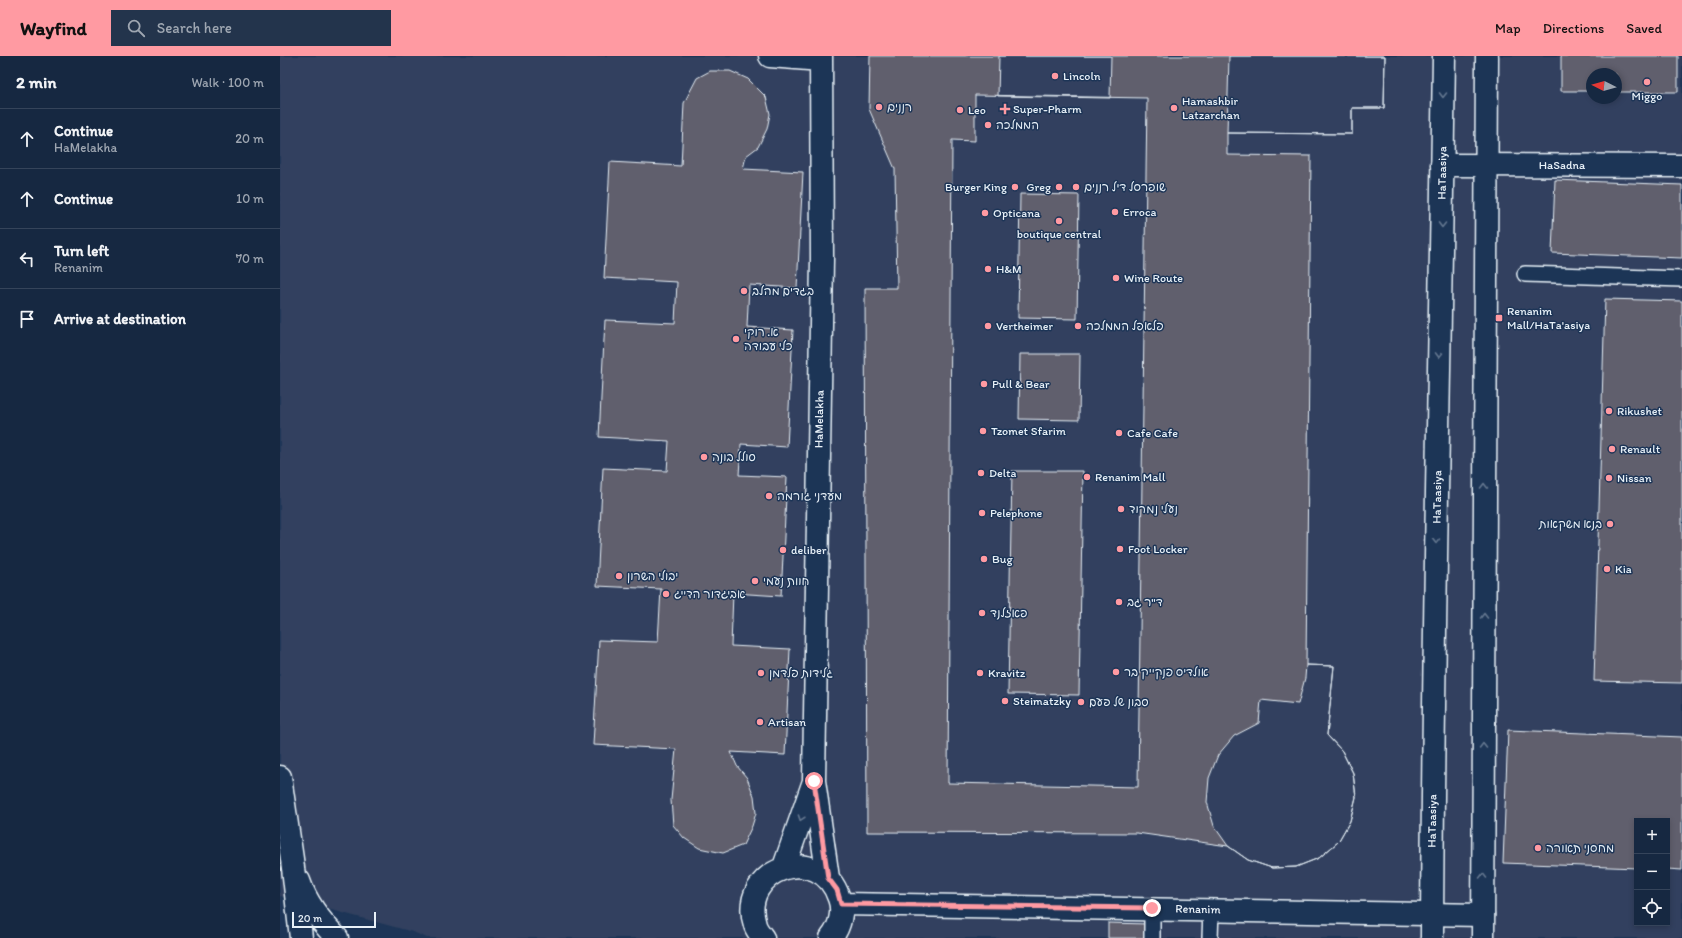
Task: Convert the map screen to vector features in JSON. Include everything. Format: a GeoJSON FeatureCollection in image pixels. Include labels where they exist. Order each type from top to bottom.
{"type":"FeatureCollection","features":[{"type":"Feature","properties":{"kind":"street"},"geometry":{"type":"LineString","coordinates":[[770,56],[821,58]]}},
{"type":"Feature","properties":{"kind":"street","name":"HaTaasiya"},"geometry":{"type":"LineString","coordinates":[[1432,938],[1431,849],[1435,726],[1436,551],[1444,56]]}},
{"type":"Feature","properties":{"kind":"street"},"geometry":{"type":"LineString","coordinates":[[1483,938],[1485,165],[1487,56]]}},
{"type":"Feature","properties":{"kind":"street","name":"HaMelakha"},"geometry":{"type":"LineString","coordinates":[[821,58],[822,259],[814,781],[828,878]]}},
{"type":"Feature","properties":{"kind":"street","name":"HaSadna"},"geometry":{"type":"LineString","coordinates":[[1442,165],[1682,166]]}},
{"type":"Feature","properties":{"kind":"street"},"geometry":{"type":"LineString","coordinates":[[280,777],[292,859],[301,938]]}},
{"type":"Feature","properties":{"kind":"street","name":"HaMelakha"},"geometry":{"type":"LineString","coordinates":[[784,867],[814,781]]}},
{"type":"Feature","properties":{"kind":"street"},"geometry":{"type":"LineString","coordinates":[[292,859],[303,892],[322,920],[337,938]]}},
{"type":"Feature","properties":{"kind":"street"},"geometry":{"type":"LineString","coordinates":[[763,938],[755,925],[753,908],[754,897],[759,887],[766,878],[784,867],[800,865],[815,869],[828,878],[837,890],[841,904],[841,918],[836,932],[831,938]]}},
{"type":"Feature","properties":{"kind":"street","name":"Renanim"},"geometry":{"type":"LineString","coordinates":[[841,904],[1152,908],[1483,915]]}},
{"type":"Feature","properties":{"kind":"lane"},"geometry":{"type":"LineString","coordinates":[[1525,274],[1682,279]]}},
{"type":"Feature","properties":{"kind":"lane"},"geometry":{"type":"LineString","coordinates":[[1152,908],[1152,938]]}},
{"type":"Feature","properties":{"kind":"lane"},"geometry":{"type":"LineString","coordinates":[[1210,938],[1211,910]]}},
{"type":"Feature","properties":{"kind":"shaded area"},"geometry":{"type":"Polygon","coordinates":[[[280,56],[1682,56],[1682,938],[427,938],[413,932],[280,896],[280,56]]]}},
{"type":"Feature","properties":{"kind":"building","name":"Renanim Mall"},"geometry":{"type":"Polygon","coordinates":[[[870,56],[1385,56],[1384,108],[1352,108],[1352,134],[1227,133],[1227,155],[1311,156],[1306,665],[1334,666],[1327,735],[1342,751],[1353,773],[1356,797],[1350,821],[1338,842],[1319,858],[1296,867],[1272,868],[1248,860],[1228,846],[1137,833],[867,832],[865,288],[897,288],[895,169],[869,109],[870,56]]]}},
{"type":"Feature","properties":{"kind":"building","name":"Lincoln"},"geometry":{"type":"Polygon","coordinates":[[[999,56],[1111,56],[1110,98],[998,96],[999,56]]]}},
{"type":"Feature","properties":{"kind":"building"},"geometry":{"type":"Polygon","coordinates":[[[1229,56],[1385,56],[1384,108],[1352,108],[1352,134],[1227,133],[1229,56]]]}},
{"type":"Feature","properties":{"kind":"building","name":"Miggo"},"geometry":{"type":"Polygon","coordinates":[[[1561,56],[1678,56],[1678,92],[1622,92],[1622,68],[1586,68],[1586,91],[1561,91],[1561,56]]]}},
{"type":"Feature","properties":{"kind":"building","name":"סולל בונה"},"geometry":{"type":"Polygon","coordinates":[[[710,71],[730,71],[748,79],[766,97],[770,114],[767,129],[758,147],[746,156],[743,169],[803,172],[797,288],[749,285],[747,327],[793,330],[787,447],[741,444],[739,475],[787,477],[781,596],[733,593],[731,646],[790,649],[785,755],[731,752],[737,766],[747,778],[754,796],[756,813],[743,845],[723,853],[699,848],[684,838],[673,825],[671,800],[676,749],[593,745],[599,640],[658,642],[661,589],[597,586],[603,468],[667,471],[669,441],[599,437],[605,320],[675,323],[677,282],[604,278],[610,162],[681,166],[684,103],[697,78],[710,71]]]}},
{"type":"Feature","properties":{"kind":"building"},"geometry":{"type":"Polygon","coordinates":[[[975,95],[1147,98],[1138,787],[948,783],[952,140],[975,141],[975,95]],[[1020,194],[1018,318],[1077,319],[1079,195],[1020,194]],[[1020,354],[1019,419],[1079,420],[1080,354],[1020,354]],[[1012,471],[1008,694],[1079,695],[1083,471],[1012,471]]]}},
{"type":"Feature","properties":{"kind":"building"},"geometry":{"type":"Polygon","coordinates":[[[1555,180],[1682,185],[1682,258],[1552,253],[1555,180]]]}},
{"type":"Feature","properties":{"kind":"building"},"geometry":{"type":"Polygon","coordinates":[[[1605,299],[1682,301],[1682,683],[1594,681],[1605,299]]]}},
{"type":"Feature","properties":{"kind":"building"},"geometry":{"type":"Polygon","coordinates":[[[1306,665],[1334,666],[1327,735],[1342,751],[1353,773],[1356,797],[1350,821],[1338,842],[1319,858],[1296,867],[1272,868],[1248,860],[1228,846],[1214,826],[1207,802],[1209,778],[1218,755],[1234,736],[1259,723],[1261,700],[1298,704],[1305,678],[1306,665]]]}},
{"type":"Feature","properties":{"kind":"building"},"geometry":{"type":"Polygon","coordinates":[[[1508,730],[1682,737],[1682,870],[1670,869],[1670,818],[1634,818],[1634,868],[1503,863],[1508,730]]]}},
{"type":"Feature","properties":{"kind":"building"},"geometry":{"type":"Polygon","coordinates":[[[1108,923],[1148,924],[1148,938],[1108,938],[1108,923]]]}},
{"type":"Feature","properties":{"kind":"place","name":"Lincoln"},"geometry":{"type":"Point","coordinates":[1055,76]}},
{"type":"Feature","properties":{"kind":"place","name":"Miggo"},"geometry":{"type":"Point","coordinates":[1647,82]}},
{"type":"Feature","properties":{"kind":"place","name":"רננים"},"geometry":{"type":"Point","coordinates":[879,107]}},
{"type":"Feature","properties":{"kind":"place","name":"Hamashbir Latzarchan"},"geometry":{"type":"Point","coordinates":[1174,108]}},
{"type":"Feature","properties":{"kind":"place","name":"Super-Pharm"},"geometry":{"type":"Point","coordinates":[1005,109]}},
{"type":"Feature","properties":{"kind":"place","name":"Leo"},"geometry":{"type":"Point","coordinates":[960,110]}},
{"type":"Feature","properties":{"kind":"place","name":"הממלכה"},"geometry":{"type":"Point","coordinates":[988,125]}},
{"type":"Feature","properties":{"kind":"place","name":"Burger King"},"geometry":{"type":"Point","coordinates":[1015,187]}},
{"type":"Feature","properties":{"kind":"place","name":"Greg"},"geometry":{"type":"Point","coordinates":[1059,187]}},
{"type":"Feature","properties":{"kind":"place","name":"שופרסל דיל רננים"},"geometry":{"type":"Point","coordinates":[1076,187]}},
{"type":"Feature","properties":{"kind":"place","name":"Erroca"},"geometry":{"type":"Point","coordinates":[1115,212]}},
{"type":"Feature","properties":{"kind":"place","name":"Opticana"},"geometry":{"type":"Point","coordinates":[985,213]}},
{"type":"Feature","properties":{"kind":"place","name":"boutique central"},"geometry":{"type":"Point","coordinates":[1059,221]}},
{"type":"Feature","properties":{"kind":"place","name":"H&M"},"geometry":{"type":"Point","coordinates":[988,269]}},
{"type":"Feature","properties":{"kind":"place","name":"Wine Route"},"geometry":{"type":"Point","coordinates":[1116,278]}},
{"type":"Feature","properties":{"kind":"place","name":"בגדים מהלב"},"geometry":{"type":"Point","coordinates":[744,291]}},
{"type":"Feature","properties":{"kind":"place","name":"Renanim Mall/HaTa'asiya"},"geometry":{"type":"Point","coordinates":[1499,318]}},
{"type":"Feature","properties":{"kind":"place","name":"Vertheimer"},"geometry":{"type":"Point","coordinates":[988,326]}},
{"type":"Feature","properties":{"kind":"place","name":"פלאפל הממלכה"},"geometry":{"type":"Point","coordinates":[1078,326]}},
{"type":"Feature","properties":{"kind":"place","name":"א. רוקי כלי עבודה"},"geometry":{"type":"Point","coordinates":[736,339]}},
{"type":"Feature","properties":{"kind":"place","name":"Pull & Bear"},"geometry":{"type":"Point","coordinates":[984,384]}},
{"type":"Feature","properties":{"kind":"place","name":"Rikushet"},"geometry":{"type":"Point","coordinates":[1609,411]}},
{"type":"Feature","properties":{"kind":"place","name":"Tzomet Sfarim"},"geometry":{"type":"Point","coordinates":[983,431]}},
{"type":"Feature","properties":{"kind":"place","name":"Cafe Cafe"},"geometry":{"type":"Point","coordinates":[1119,433]}},
{"type":"Feature","properties":{"kind":"place","name":"Renault"},"geometry":{"type":"Point","coordinates":[1612,449]}},
{"type":"Feature","properties":{"kind":"place","name":"סולל בונה"},"geometry":{"type":"Point","coordinates":[704,457]}},
{"type":"Feature","properties":{"kind":"place","name":"Delta"},"geometry":{"type":"Point","coordinates":[981,473]}},
{"type":"Feature","properties":{"kind":"place","name":"Renanim Mall"},"geometry":{"type":"Point","coordinates":[1087,477]}},
{"type":"Feature","properties":{"kind":"place","name":"Nissan"},"geometry":{"type":"Point","coordinates":[1609,478]}},
{"type":"Feature","properties":{"kind":"place","name":"מעדני גורמה"},"geometry":{"type":"Point","coordinates":[769,496]}},
{"type":"Feature","properties":{"kind":"place","name":"נעלי נמרוד"},"geometry":{"type":"Point","coordinates":[1121,509]}},
{"type":"Feature","properties":{"kind":"place","name":"Pelephone"},"geometry":{"type":"Point","coordinates":[982,513]}},
{"type":"Feature","properties":{"kind":"place","name":"בנא משקאות"},"geometry":{"type":"Point","coordinates":[1610,524]}},
{"type":"Feature","properties":{"kind":"place","name":"Foot Locker"},"geometry":{"type":"Point","coordinates":[1120,549]}},
{"type":"Feature","properties":{"kind":"place","name":"deliber"},"geometry":{"type":"Point","coordinates":[783,550]}},
{"type":"Feature","properties":{"kind":"place","name":"Bug"},"geometry":{"type":"Point","coordinates":[984,559]}},
{"type":"Feature","properties":{"kind":"place","name":"Kia"},"geometry":{"type":"Point","coordinates":[1607,569]}},
{"type":"Feature","properties":{"kind":"place","name":"יבולי השרון"},"geometry":{"type":"Point","coordinates":[619,576]}},
{"type":"Feature","properties":{"kind":"place","name":"חוות נעמי"},"geometry":{"type":"Point","coordinates":[755,581]}},
{"type":"Feature","properties":{"kind":"place","name":"אביגדור הדייג"},"geometry":{"type":"Point","coordinates":[666,594]}},
{"type":"Feature","properties":{"kind":"place","name":"ד\"ר גב"},"geometry":{"type":"Point","coordinates":[1119,602]}},
{"type":"Feature","properties":{"kind":"place","name":"פאזלנד"},"geometry":{"type":"Point","coordinates":[982,613]}},
{"type":"Feature","properties":{"kind":"place","name":"אולדיס פנקייק בר"},"geometry":{"type":"Point","coordinates":[1116,672]}},
{"type":"Feature","properties":{"kind":"place","name":"גלידות פלדמן"},"geometry":{"type":"Point","coordinates":[761,673]}},
{"type":"Feature","properties":{"kind":"place","name":"Kravitz"},"geometry":{"type":"Point","coordinates":[980,673]}},
{"type":"Feature","properties":{"kind":"place","name":"Steimatzky"},"geometry":{"type":"Point","coordinates":[1005,701]}},
{"type":"Feature","properties":{"kind":"place","name":"סבון של פעם"},"geometry":{"type":"Point","coordinates":[1081,702]}},
{"type":"Feature","properties":{"kind":"place","name":"Artisan"},"geometry":{"type":"Point","coordinates":[760,722]}},
{"type":"Feature","properties":{"kind":"place","name":"מחסני תאורה"},"geometry":{"type":"Point","coordinates":[1538,848]}},
{"type":"Feature","properties":{"kind":"route"},"geometry":{"type":"LineString","coordinates":[[814,781],[828,878],[837,890],[841,904],[1152,908]]}}]}
